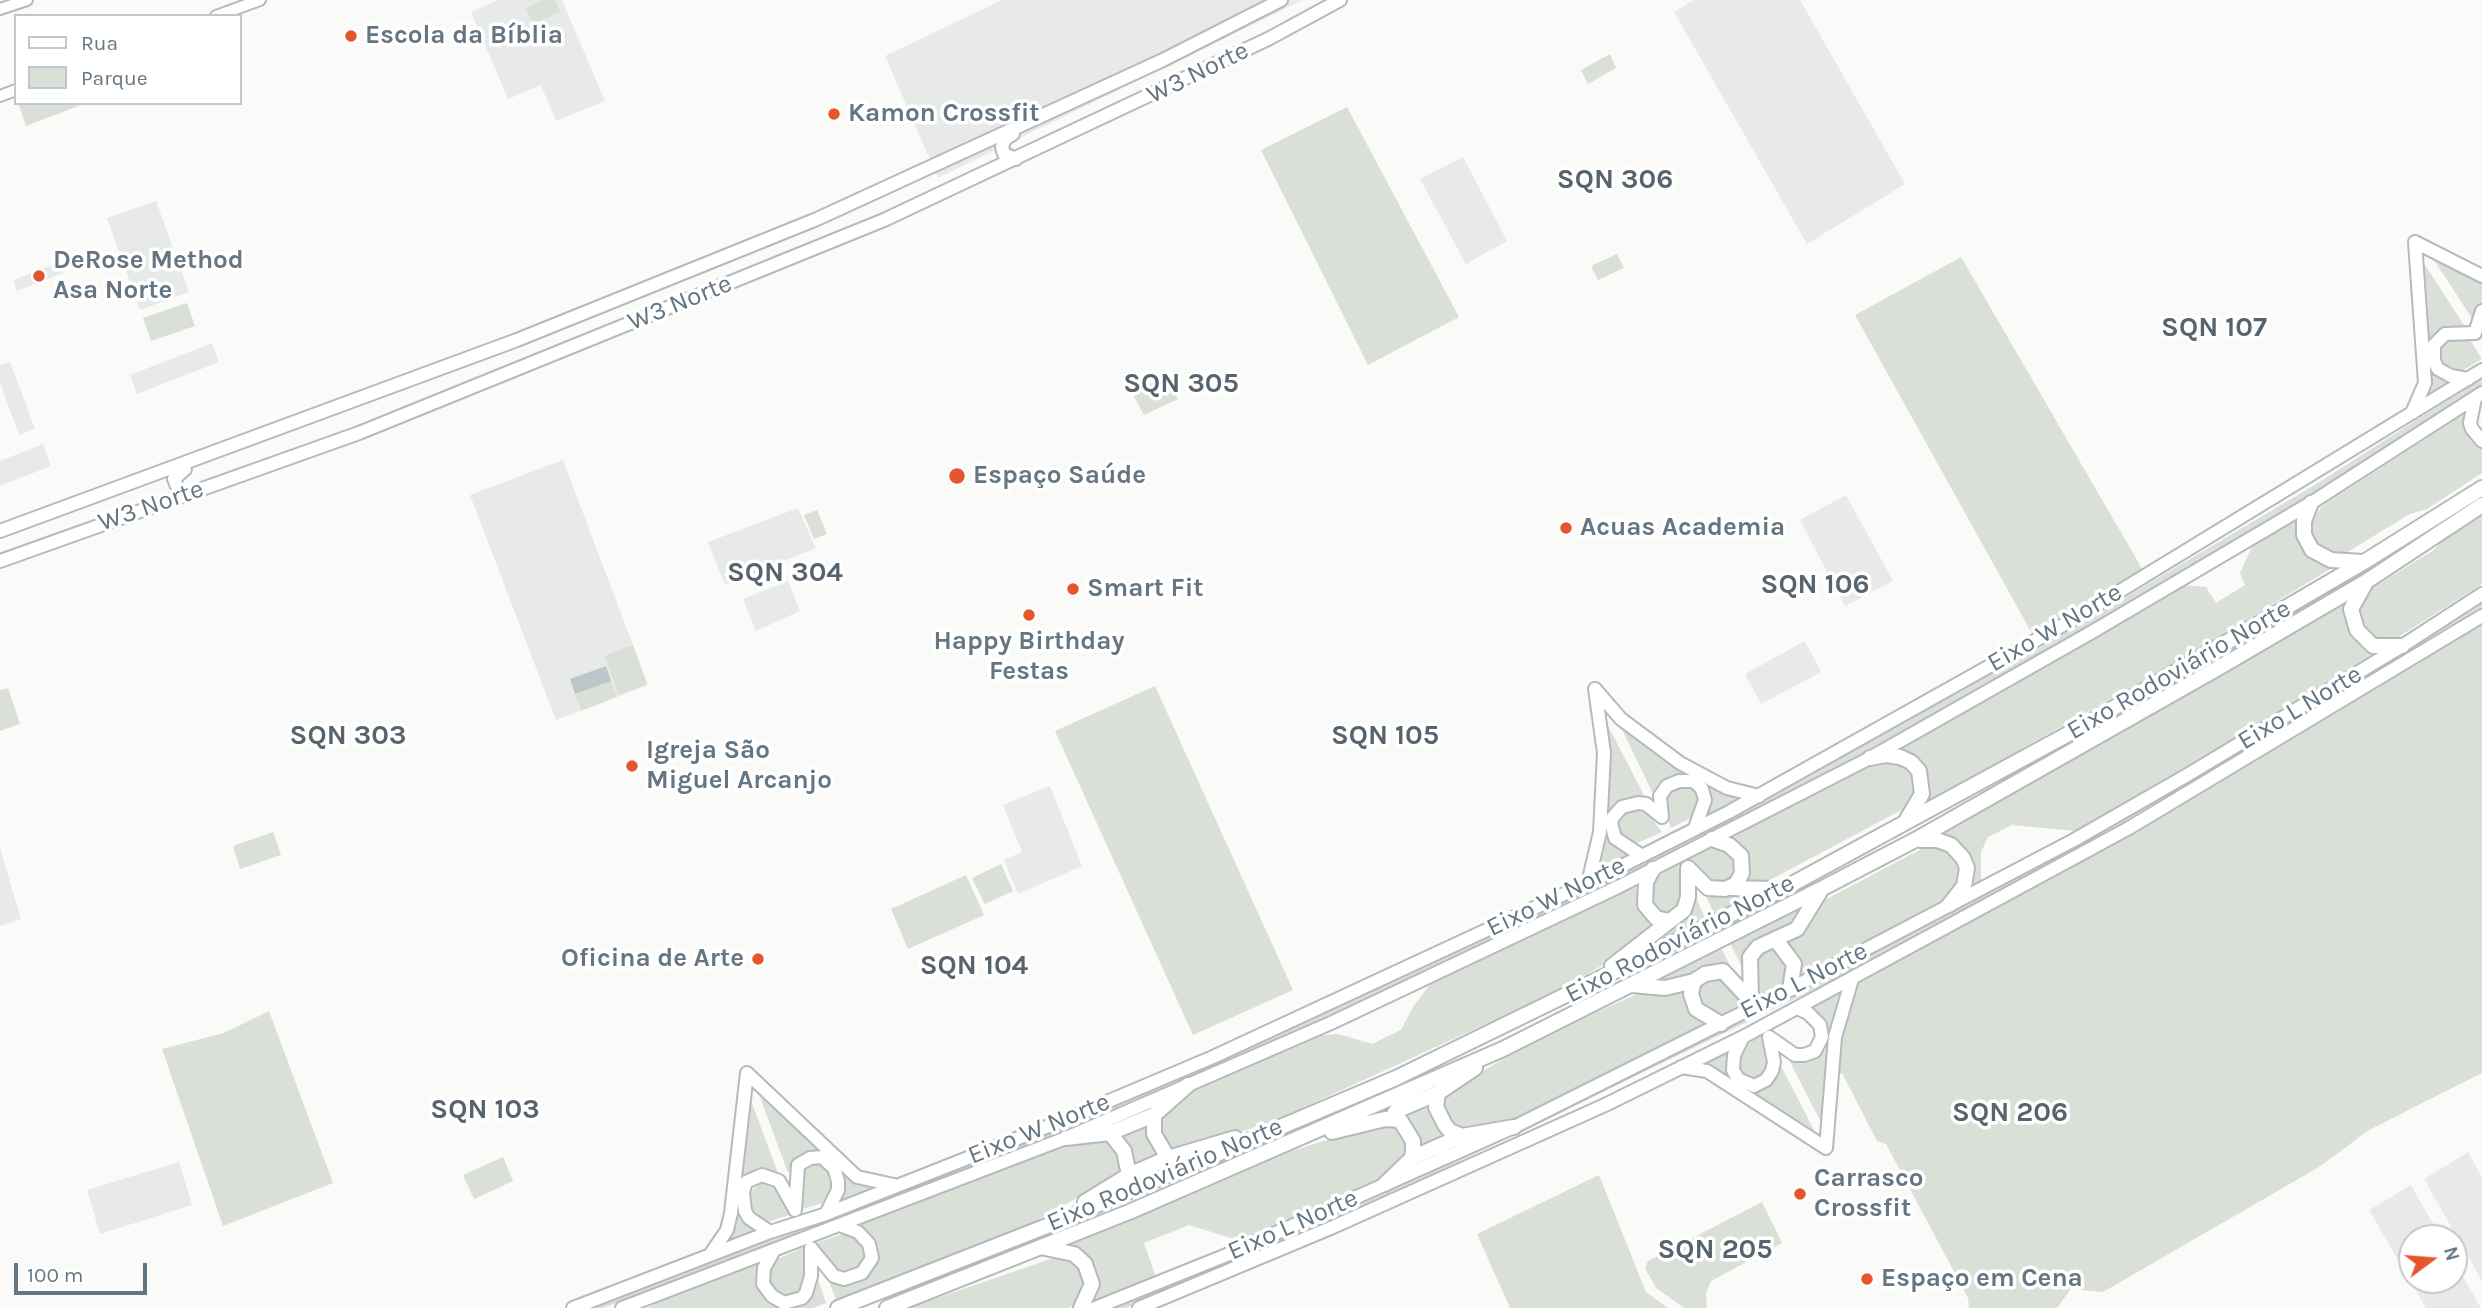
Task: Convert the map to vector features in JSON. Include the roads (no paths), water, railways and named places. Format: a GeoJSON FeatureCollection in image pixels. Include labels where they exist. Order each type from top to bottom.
{"type":"FeatureCollection","features":[{"type":"Feature","properties":{"kind":"highway","name":"Eixo Rodoviário Norte"},"geometry":{"type":"LineString","coordinates":[[838,1308],[1052,1224],[1396,1078],[1783,888],[2070,733],[2364,562],[2482,488]]}},
{"type":"Feature","properties":{"kind":"highway"},"geometry":{"type":"LineString","coordinates":[[2311,503],[2304,521],[2304,535],[2312,550],[2331,560],[2364,562]]}},
{"type":"Feature","properties":{"kind":"highway","name":"Eixo Rodoviário Norte"},"geometry":{"type":"LineString","coordinates":[[887,1308],[1044,1247],[1294,1142],[1503,1049],[1632,985],[1915,840],[2367,581],[2482,505]]}},
{"type":"Feature","properties":{"kind":"highway"},"geometry":{"type":"LineString","coordinates":[[2367,581],[2351,609],[2357,630],[2373,646],[2402,646]]}},
{"type":"Feature","properties":{"kind":"highway"},"geometry":{"type":"LineString","coordinates":[[1870,758],[1886,755],[1900,757],[1911,762],[1919,771],[1922,794],[1906,821]]}},
{"type":"Feature","properties":{"kind":"highway"},"geometry":{"type":"LineString","coordinates":[[1712,839],[1733,848],[1743,860],[1741,878],[1731,888]]}},
{"type":"Feature","properties":{"kind":"highway"},"geometry":{"type":"LineString","coordinates":[[1915,840],[1937,840],[1951,845],[1964,858],[1967,868],[1964,886],[1949,905]]}},
{"type":"Feature","properties":{"kind":"highway"},"geometry":{"type":"LineString","coordinates":[[1589,984],[1668,921],[1679,916],[1687,904],[1688,868],[1708,888],[1756,891],[1783,888]]}},
{"type":"Feature","properties":{"kind":"highway"},"geometry":{"type":"LineString","coordinates":[[1653,869],[1646,882],[1645,905],[1656,918],[1668,921]]}},
{"type":"Feature","properties":{"kind":"highway"},"geometry":{"type":"LineString","coordinates":[[1632,985],[1665,988],[1694,981],[1705,974],[1723,971],[1751,1001],[1750,957],[1758,947],[1797,929],[1821,889]]}},
{"type":"Feature","properties":{"kind":"highway"},"geometry":{"type":"LineString","coordinates":[[1776,940],[1794,964],[1790,989]]}},
{"type":"Feature","properties":{"kind":"highway"},"geometry":{"type":"LineString","coordinates":[[1694,981],[1691,994],[1696,1009],[1721,1024]]}},
{"type":"Feature","properties":{"kind":"highway"},"geometry":{"type":"LineString","coordinates":[[1392,1118],[1396,1111],[1438,1093],[1503,1049]]}},
{"type":"Feature","properties":{"kind":"highway"},"geometry":{"type":"LineString","coordinates":[[1066,1138],[1110,1133],[1154,1115],[1188,1085]]}},
{"type":"Feature","properties":{"kind":"highway"},"geometry":{"type":"LineString","coordinates":[[1438,1093],[1436,1107],[1445,1125],[1462,1136]]}},
{"type":"Feature","properties":{"kind":"highway"},"geometry":{"type":"LineString","coordinates":[[1154,1115],[1154,1134],[1168,1158]]}},
{"type":"Feature","properties":{"kind":"highway"},"geometry":{"type":"LineString","coordinates":[[1294,1142],[1392,1118],[1400,1120],[1407,1129],[1414,1146],[1412,1158]]}},
{"type":"Feature","properties":{"kind":"highway"},"geometry":{"type":"LineString","coordinates":[[1385,1184],[1412,1158],[1462,1136],[1514,1127]]}},
{"type":"Feature","properties":{"kind":"highway"},"geometry":{"type":"LineString","coordinates":[[1052,1224],[1129,1175],[1168,1158],[1219,1142],[1268,1132]]}},
{"type":"Feature","properties":{"kind":"highway"},"geometry":{"type":"LineString","coordinates":[[1110,1133],[1124,1150],[1129,1175]]}},
{"type":"Feature","properties":{"kind":"highway"},"geometry":{"type":"LineString","coordinates":[[1044,1247],[1074,1254],[1085,1264],[1092,1284],[1081,1308]]}},
{"type":"Feature","properties":{"kind":"main road"},"geometry":{"type":"LineString","coordinates":[[0,9],[27,0]]}},
{"type":"Feature","properties":{"kind":"main road"},"geometry":{"type":"LineString","coordinates":[[222,14],[260,0]]}},
{"type":"Feature","properties":{"kind":"main road","name":"W3 Norte"},"geometry":{"type":"LineString","coordinates":[[0,531],[210,456],[729,256],[1037,119],[1281,0]]}},
{"type":"Feature","properties":{"kind":"main road","name":"W3 Norte"},"geometry":{"type":"LineString","coordinates":[[0,561],[359,433],[884,220],[1268,39],[1340,0]]}},
{"type":"Feature","properties":{"kind":"main road"},"geometry":{"type":"LineString","coordinates":[[1016,159],[1004,154],[1002,143],[1037,119]]}},
{"type":"Feature","properties":{"kind":"main road"},"geometry":{"type":"LineString","coordinates":[[2412,414],[2425,383],[2415,242],[2482,276]]}},
{"type":"Feature","properties":{"kind":"main road"},"geometry":{"type":"LineString","coordinates":[[712,290],[738,276],[738,263],[729,256]]}},
{"type":"Feature","properties":{"kind":"main road"},"geometry":{"type":"LineString","coordinates":[[2468,379],[2451,376],[2438,369],[2434,361],[2434,345],[2445,334],[2475,333],[2482,311]]}},
{"type":"Feature","properties":{"kind":"main road","name":"Eixo W Norte"},"geometry":{"type":"LineString","coordinates":[[573,1308],[770,1232],[826,1214],[1064,1120],[1183,1070],[1588,883],[1759,796],[2079,616],[2482,370]]}},
{"type":"Feature","properties":{"kind":"main road"},"geometry":{"type":"LineString","coordinates":[[2478,396],[2470,423],[2477,438],[2482,441]]}},
{"type":"Feature","properties":{"kind":"main road","name":"Eixo W Norte"},"geometry":{"type":"LineString","coordinates":[[622,1308],[1066,1138],[1343,1017],[1653,869],[1870,758],[2311,503],[2478,396]]}},
{"type":"Feature","properties":{"kind":"main road"},"geometry":{"type":"LineString","coordinates":[[181,496],[174,479],[176,474],[210,456]]}},
{"type":"Feature","properties":{"kind":"main road","name":"Eixo L Norte"},"geometry":{"type":"LineString","coordinates":[[1095,1308],[1229,1254],[1514,1127],[1790,989],[2166,787],[2402,646],[2482,594]]}},
{"type":"Feature","properties":{"kind":"main road","name":"Eixo L Norte"},"geometry":{"type":"LineString","coordinates":[[1139,1308],[1333,1227],[1605,1105],[1743,1037],[2168,806],[2482,616]]}},
{"type":"Feature","properties":{"kind":"main road"},"geometry":{"type":"LineString","coordinates":[[1588,883],[1600,832],[1604,753],[1595,689],[1620,719],[1680,763],[1727,788],[1759,796]]}},
{"type":"Feature","properties":{"kind":"main road"},"geometry":{"type":"LineString","coordinates":[[1642,856],[1622,845],[1612,833],[1613,817],[1622,807],[1643,803],[1662,817],[1659,801],[1665,788],[1679,780],[1693,781],[1702,789],[1705,800],[1695,828]]}},
{"type":"Feature","properties":{"kind":"main road"},"geometry":{"type":"LineString","coordinates":[[1678,1067],[1707,1071],[1826,1147],[1835,1037],[1852,979]]}},
{"type":"Feature","properties":{"kind":"main road"},"geometry":{"type":"LineString","coordinates":[[1743,1037],[1734,1055],[1733,1070],[1744,1083],[1758,1086],[1772,1071],[1774,1062],[1769,1037],[1795,1055],[1804,1055],[1819,1045],[1820,1025],[1808,1013],[1797,1008]]}},
{"type":"Feature","properties":{"kind":"main road"},"geometry":{"type":"LineString","coordinates":[[709,1256],[727,1230],[731,1213],[747,1073],[857,1177],[895,1185]]}},
{"type":"Feature","properties":{"kind":"main road"},"geometry":{"type":"LineString","coordinates":[[770,1232],[749,1218],[745,1211],[743,1192],[746,1182],[762,1175],[779,1181],[795,1210],[799,1166],[815,1156],[829,1162],[838,1181],[838,1190],[826,1214]]}},
{"type":"Feature","properties":{"kind":"main road"},"geometry":{"type":"LineString","coordinates":[[773,1252],[764,1268],[763,1284],[778,1300],[794,1301],[802,1298],[810,1286],[811,1248],[838,1278],[852,1278],[868,1266],[872,1258],[869,1244],[858,1232],[842,1226]]}},
{"type":"Feature","properties":{"kind":"place","name":"Escola da Bíblia"},"geometry":{"type":"Point","coordinates":[351,36]}},
{"type":"Feature","properties":{"kind":"place","name":"Kamon Crossfit"},"geometry":{"type":"Point","coordinates":[834,114]}},
{"type":"Feature","properties":{"kind":"place","name":"DeRose Method Asa Norte"},"geometry":{"type":"Point","coordinates":[39,276]}},
{"type":"Feature","properties":{"kind":"place","name":"Espaço Saúde"},"geometry":{"type":"Point","coordinates":[957,476]}},
{"type":"Feature","properties":{"kind":"place","name":"Acuas Academia"},"geometry":{"type":"Point","coordinates":[1566,528]}},
{"type":"Feature","properties":{"kind":"place","name":"Smart Fit"},"geometry":{"type":"Point","coordinates":[1073,589]}},
{"type":"Feature","properties":{"kind":"place","name":"Happy Birthday Festas"},"geometry":{"type":"Point","coordinates":[1029,615]}},
{"type":"Feature","properties":{"kind":"place","name":"Igreja São Miguel Arcanjo"},"geometry":{"type":"Point","coordinates":[632,766]}},
{"type":"Feature","properties":{"kind":"place","name":"Oficina de Arte"},"geometry":{"type":"Point","coordinates":[758,959]}},
{"type":"Feature","properties":{"kind":"place","name":"Carrasco Crossfit"},"geometry":{"type":"Point","coordinates":[1800,1194]}},
{"type":"Feature","properties":{"kind":"place","name":"Espaço em Cena"},"geometry":{"type":"Point","coordinates":[1867,1279]}},
{"type":"Feature","properties":{"kind":"district","name":"SQN 306"},"geometry":{"type":"Point","coordinates":[1615,180]}},
{"type":"Feature","properties":{"kind":"district","name":"SQN 107"},"geometry":{"type":"Point","coordinates":[2214,328]}},
{"type":"Feature","properties":{"kind":"district","name":"SQN 305"},"geometry":{"type":"Point","coordinates":[1181,384]}},
{"type":"Feature","properties":{"kind":"district","name":"SQN 304"},"geometry":{"type":"Point","coordinates":[785,573]}},
{"type":"Feature","properties":{"kind":"district","name":"SQN 106"},"geometry":{"type":"Point","coordinates":[1815,585]}},
{"type":"Feature","properties":{"kind":"district","name":"SQN 303"},"geometry":{"type":"Point","coordinates":[348,736]}},
{"type":"Feature","properties":{"kind":"district","name":"SQN 105"},"geometry":{"type":"Point","coordinates":[1385,736]}},
{"type":"Feature","properties":{"kind":"district","name":"SQN 104"},"geometry":{"type":"Point","coordinates":[974,966]}},
{"type":"Feature","properties":{"kind":"district","name":"SQN 103"},"geometry":{"type":"Point","coordinates":[485,1110]}},
{"type":"Feature","properties":{"kind":"district","name":"SQN 206"},"geometry":{"type":"Point","coordinates":[2010,1113]}},
{"type":"Feature","properties":{"kind":"district","name":"SQN 205"},"geometry":{"type":"Point","coordinates":[1715,1250]}}]}
